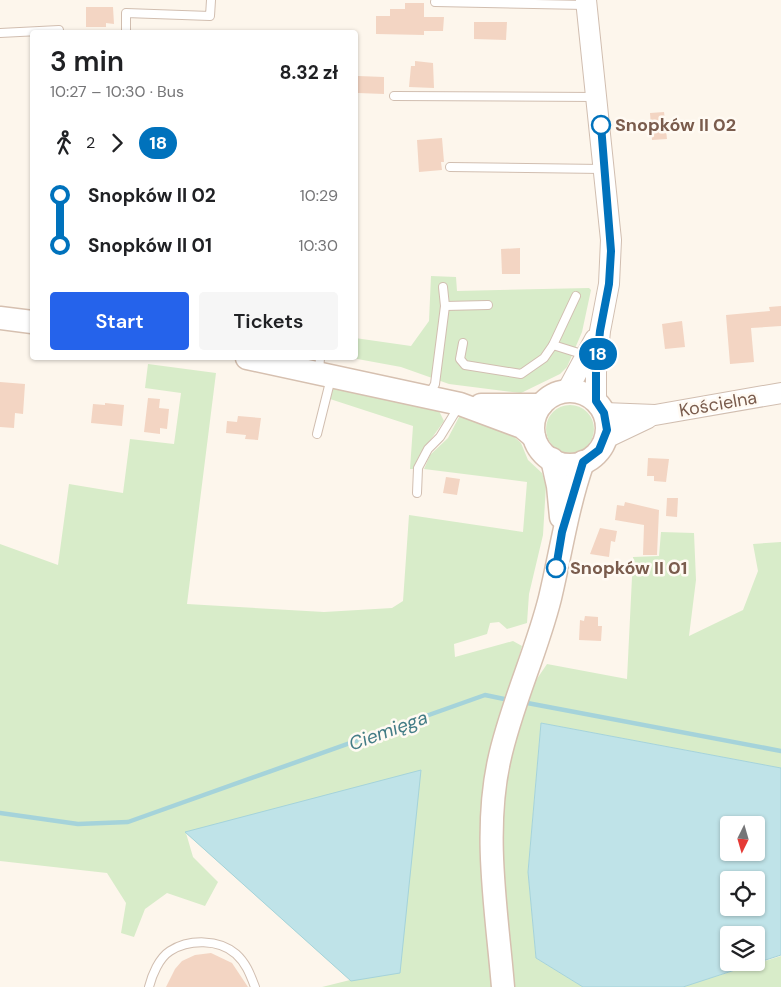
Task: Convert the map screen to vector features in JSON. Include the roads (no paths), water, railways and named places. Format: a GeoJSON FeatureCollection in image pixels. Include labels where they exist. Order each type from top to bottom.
{"type":"FeatureCollection","features":[{"type":"Feature","properties":{"kind":"main road"},"geometry":{"type":"LineString","coordinates":[[0,318],[30,322]]}},
{"type":"Feature","properties":{"kind":"main road"},"geometry":{"type":"LineString","coordinates":[[262,360],[323,369],[460,404],[522,427],[534,437],[544,453],[552,459],[567,464],[583,462],[599,450],[606,438],[607,430],[600,407],[583,393],[568,391],[553,395],[541,405],[534,420],[534,437]]}},
{"type":"Feature","properties":{"kind":"main road"},"geometry":{"type":"LineString","coordinates":[[460,404],[541,405]]}},
{"type":"Feature","properties":{"kind":"main road"},"geometry":{"type":"LineString","coordinates":[[552,459],[558,486],[562,532]]}},
{"type":"Feature","properties":{"kind":"main road"},"geometry":{"type":"LineString","coordinates":[[503,987],[494,874],[493,819],[495,784],[507,731],[550,598],[562,532],[583,462]]}},
{"type":"Feature","properties":{"kind":"street"},"geometry":{"type":"LineString","coordinates":[[586,3],[611,240],[609,284],[600,331],[596,372],[600,407]]}},
{"type":"Feature","properties":{"kind":"street"},"geometry":{"type":"LineString","coordinates":[[568,391],[600,331]]}},
{"type":"Feature","properties":{"kind":"street","name":"Kościelna"},"geometry":{"type":"LineString","coordinates":[[606,438],[654,416],[781,393]]}},
{"type":"Feature","properties":{"kind":"street","name":"Kościelna"},"geometry":{"type":"LineString","coordinates":[[600,407],[654,416]]}},
{"type":"Feature","properties":{"kind":"lane"},"geometry":{"type":"LineString","coordinates":[[126,30],[126,13],[210,16],[211,0]]}},
{"type":"Feature","properties":{"kind":"lane"},"geometry":{"type":"LineString","coordinates":[[435,2],[586,3]]}},
{"type":"Feature","properties":{"kind":"lane"},"geometry":{"type":"LineString","coordinates":[[0,33],[30,31]]}},
{"type":"Feature","properties":{"kind":"lane"},"geometry":{"type":"LineString","coordinates":[[394,96],[589,98],[597,96]]}},
{"type":"Feature","properties":{"kind":"lane"},"geometry":{"type":"LineString","coordinates":[[450,167],[604,169]]}},
{"type":"Feature","properties":{"kind":"lane"},"geometry":{"type":"LineString","coordinates":[[428,397],[434,384],[445,306],[443,287]]}},
{"type":"Feature","properties":{"kind":"lane"},"geometry":{"type":"LineString","coordinates":[[463,343],[460,359],[465,365],[521,374],[544,358],[553,344],[576,296]]}},
{"type":"Feature","properties":{"kind":"lane"},"geometry":{"type":"LineString","coordinates":[[445,306],[488,305]]}},
{"type":"Feature","properties":{"kind":"lane"},"geometry":{"type":"LineString","coordinates":[[553,344],[586,356]]}},
{"type":"Feature","properties":{"kind":"lane"},"geometry":{"type":"LineString","coordinates":[[317,434],[323,369]]}},
{"type":"Feature","properties":{"kind":"lane"},"geometry":{"type":"LineString","coordinates":[[417,492],[418,468],[428,449],[440,437],[460,404]]}},
{"type":"Feature","properties":{"kind":"lane"},"geometry":{"type":"LineString","coordinates":[[149,987],[153,973],[169,951],[192,942],[213,942],[235,953],[248,968],[255,987]]}},
{"type":"Feature","properties":{"kind":"water"},"geometry":{"type":"Polygon","coordinates":[[[541,723],[781,768],[781,955],[765,960],[765,926],[720,926],[720,971],[732,971],[683,987],[583,987],[536,958],[528,872],[541,723]]]}},
{"type":"Feature","properties":{"kind":"water"},"geometry":{"type":"Polygon","coordinates":[[[421,770],[400,973],[351,981],[185,832],[421,770]]]}},
{"type":"Feature","properties":{"kind":"waterway","name":"Ciemięga"},"geometry":{"type":"LineString","coordinates":[[0,813],[78,824],[128,822],[485,695],[509,700]]}},
{"type":"Feature","properties":{"kind":"waterway","name":"Ciemięga"},"geometry":{"type":"LineString","coordinates":[[522,702],[781,751]]}},
{"type":"Feature","properties":{"kind":"place","name":"Snopków II 02"},"geometry":{"type":"Point","coordinates":[601,125]}},
{"type":"Feature","properties":{"kind":"place","name":"Snopków II 01"},"geometry":{"type":"Point","coordinates":[556,568]}}]}
